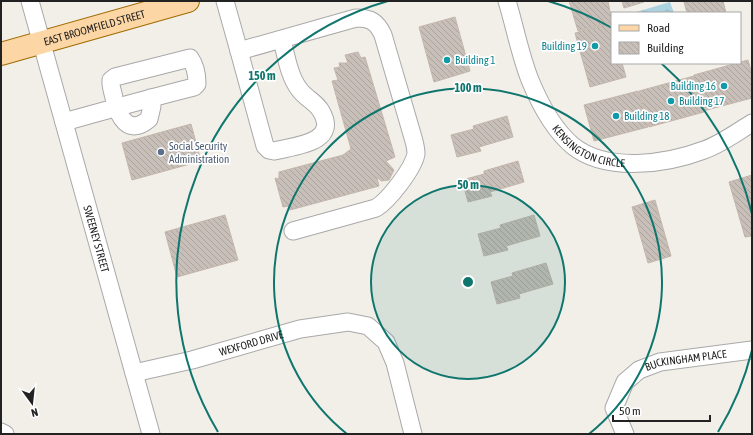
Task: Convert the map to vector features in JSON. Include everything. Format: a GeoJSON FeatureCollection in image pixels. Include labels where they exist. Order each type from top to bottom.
{"type":"FeatureCollection","features":[{"type":"Feature","properties":{"kind":"main road","name":"EAST BROOMFIELD STREET"},"geometry":{"type":"LineString","coordinates":[[1,54],[188,1]]}},
{"type":"Feature","properties":{"kind":"street","name":"SWEENEY STREET"},"geometry":{"type":"LineString","coordinates":[[30,1],[151,434]]}},
{"type":"Feature","properties":{"kind":"street"},"geometry":{"type":"LineString","coordinates":[[224,1],[265,146],[269,150],[274,151],[318,140],[323,134],[325,126],[321,110],[305,96],[294,81],[282,40]]}},
{"type":"Feature","properties":{"kind":"street","name":"KENSINGTON CIRCLE"},"geometry":{"type":"LineString","coordinates":[[507,1],[530,80],[551,121],[573,146],[593,156],[615,162],[641,164],[673,160],[705,150],[752,123]]}},
{"type":"Feature","properties":{"kind":"street"},"geometry":{"type":"LineString","coordinates":[[239,51],[356,18],[368,18],[374,21],[383,35],[416,152],[414,158],[400,184],[382,204],[376,208],[293,231]]}},
{"type":"Feature","properties":{"kind":"street"},"geometry":{"type":"LineString","coordinates":[[64,122],[194,87],[197,84],[190,58],[115,77],[110,83],[116,107]]}},
{"type":"Feature","properties":{"kind":"street","name":"WEXFORD DRIVE"},"geometry":{"type":"LineString","coordinates":[[134,373],[192,360],[300,329],[348,322],[368,326],[386,342],[395,363],[413,434]]}},
{"type":"Feature","properties":{"kind":"street","name":"BUCKINGHAM PLACE"},"geometry":{"type":"LineString","coordinates":[[625,434],[614,408],[626,382],[639,370],[660,362],[752,350]]}},
{"type":"Feature","properties":{"kind":"street"},"geometry":{"type":"LineString","coordinates":[[1,432],[5,434]]}},
{"type":"Feature","properties":{"kind":"water"},"geometry":{"type":"Polygon","coordinates":[[[670,2],[674,12],[636,12],[670,2]]]}},
{"type":"Feature","properties":{"kind":"building"},"geometry":{"type":"Polygon","coordinates":[[[569,1],[608,1],[611,22],[578,31],[569,1]]]}},
{"type":"Feature","properties":{"kind":"building"},"geometry":{"type":"Polygon","coordinates":[[[622,1],[644,1],[644,2],[624,8],[622,1]]]}},
{"type":"Feature","properties":{"kind":"building"},"geometry":{"type":"Polygon","coordinates":[[[723,1],[726,12],[687,12],[684,2],[723,1]]]}},
{"type":"Feature","properties":{"kind":"building","name":"Building 1"},"geometry":{"type":"Polygon","coordinates":[[[455,17],[470,71],[434,82],[419,27],[455,17]]]}},
{"type":"Feature","properties":{"kind":"building","name":"Building 19"},"geometry":{"type":"Polygon","coordinates":[[[611,23],[611,64],[622,64],[626,77],[590,87],[575,33],[611,23]]]}},
{"type":"Feature","properties":{"kind":"building"},"geometry":{"type":"Polygon","coordinates":[[[358,52],[361,58],[365,57],[395,157],[386,161],[394,170],[389,180],[381,181],[377,177],[379,186],[290,210],[288,206],[283,207],[275,178],[279,179],[279,172],[343,155],[351,149],[332,81],[338,80],[334,68],[340,67],[339,63],[348,63],[345,55],[358,52]]]}},
{"type":"Feature","properties":{"kind":"building","name":"Building 16"},"geometry":{"type":"Polygon","coordinates":[[[748,60],[752,74],[752,98],[703,111],[694,75],[734,64],[741,64],[741,62],[748,60]]]}},
{"type":"Feature","properties":{"kind":"building","name":"Building 17"},"geometry":{"type":"Polygon","coordinates":[[[694,76],[704,112],[649,127],[639,91],[694,76]]]}},
{"type":"Feature","properties":{"kind":"building","name":"Building 18"},"geometry":{"type":"Polygon","coordinates":[[[638,91],[648,127],[594,141],[584,105],[638,91]]]}},
{"type":"Feature","properties":{"kind":"building"},"geometry":{"type":"Polygon","coordinates":[[[507,116],[513,137],[479,147],[481,151],[457,157],[451,135],[474,129],[473,126],[507,116]]]}},
{"type":"Feature","properties":{"kind":"building","name":"Social Security Administration"},"geometry":{"type":"Polygon","coordinates":[[[191,124],[201,161],[132,180],[122,143],[191,124]]]}},
{"type":"Feature","properties":{"kind":"building"},"geometry":{"type":"Polygon","coordinates":[[[518,161],[524,182],[490,192],[492,196],[468,202],[462,180],[484,174],[484,171],[518,161]]]}},
{"type":"Feature","properties":{"kind":"building"},"geometry":{"type":"Polygon","coordinates":[[[752,175],[752,236],[745,237],[729,182],[752,175]]]}},
{"type":"Feature","properties":{"kind":"building"},"geometry":{"type":"Polygon","coordinates":[[[655,200],[671,256],[648,263],[632,207],[655,200]]]}},
{"type":"Feature","properties":{"kind":"building"},"geometry":{"type":"Polygon","coordinates":[[[225,215],[238,260],[177,277],[165,232],[225,215]]]}},
{"type":"Feature","properties":{"kind":"building"},"geometry":{"type":"Polygon","coordinates":[[[534,215],[540,236],[506,246],[508,250],[484,256],[478,234],[501,228],[500,225],[534,215]]]}},
{"type":"Feature","properties":{"kind":"building"},"geometry":{"type":"Polygon","coordinates":[[[546,263],[553,284],[519,294],[520,298],[497,304],[491,282],[513,276],[512,273],[546,263]]]}},
{"type":"Feature","properties":{"kind":"place","name":"Building 19"},"geometry":{"type":"Point","coordinates":[595,46]}},
{"type":"Feature","properties":{"kind":"place","name":"Building 1"},"geometry":{"type":"Point","coordinates":[447,60]}},
{"type":"Feature","properties":{"kind":"place","name":"Building 16"},"geometry":{"type":"Point","coordinates":[724,86]}},
{"type":"Feature","properties":{"kind":"place","name":"Building 17"},"geometry":{"type":"Point","coordinates":[671,101]}},
{"type":"Feature","properties":{"kind":"place","name":"Building 18"},"geometry":{"type":"Point","coordinates":[616,116]}},
{"type":"Feature","properties":{"kind":"place","name":"Social Security Administration"},"geometry":{"type":"Point","coordinates":[161,152]}}]}
